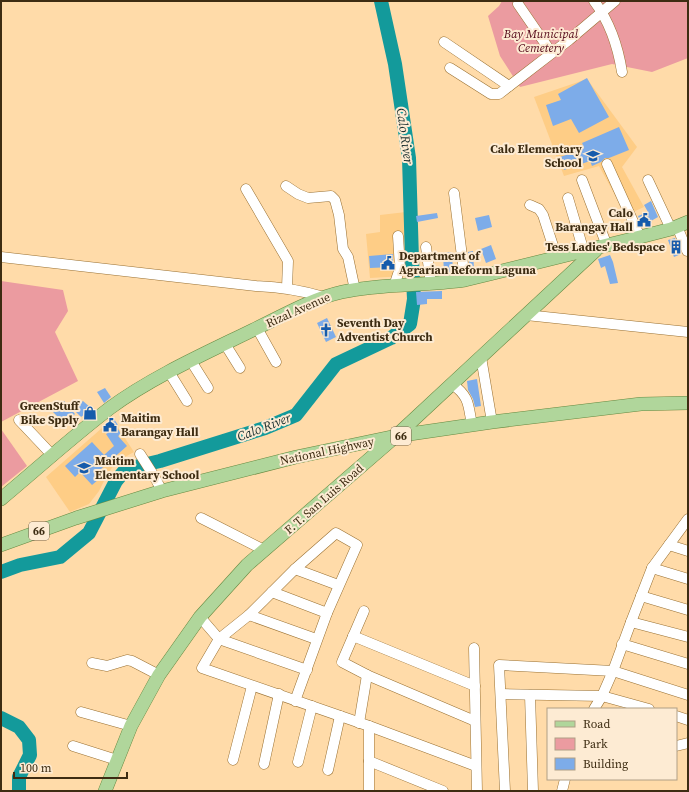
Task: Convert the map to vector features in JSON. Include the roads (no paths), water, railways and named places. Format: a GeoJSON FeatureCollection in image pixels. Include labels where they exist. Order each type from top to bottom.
{"type":"FeatureCollection","features":[{"type":"Feature","properties":{"kind":"main road","name":"Rizal Avenue"},"geometry":{"type":"LineString","coordinates":[[1,499],[111,408],[154,380],[257,328],[324,297],[354,290],[465,280],[596,249],[679,226]]}},
{"type":"Feature","properties":{"kind":"main road","name":"F. T. San Luis Road"},"geometry":{"type":"LineString","coordinates":[[105,791],[131,726],[159,675],[200,617],[247,565],[396,436],[596,249]]}},
{"type":"Feature","properties":{"kind":"main road","name":"National Highway"},"geometry":{"type":"LineString","coordinates":[[1,545],[76,518],[162,491],[296,457],[396,436],[492,422],[641,404],[688,403]]}},
{"type":"Feature","properties":{"kind":"street"},"geometry":{"type":"LineString","coordinates":[[594,1],[602,12],[618,52],[622,72]]}},
{"type":"Feature","properties":{"kind":"street"},"geometry":{"type":"LineString","coordinates":[[450,68],[492,94],[499,94],[551,52],[569,40],[615,1]]}},
{"type":"Feature","properties":{"kind":"street"},"geometry":{"type":"LineString","coordinates":[[518,4],[551,52]]}},
{"type":"Feature","properties":{"kind":"street"},"geometry":{"type":"LineString","coordinates":[[444,42],[509,86]]}},
{"type":"Feature","properties":{"kind":"street"},"geometry":{"type":"LineString","coordinates":[[607,164],[640,237]]}},
{"type":"Feature","properties":{"kind":"street"},"geometry":{"type":"LineString","coordinates":[[582,180],[596,249]]}},
{"type":"Feature","properties":{"kind":"street"},"geometry":{"type":"LineString","coordinates":[[648,180],[679,226],[687,251]]}},
{"type":"Feature","properties":{"kind":"street"},"geometry":{"type":"LineString","coordinates":[[286,186],[298,194],[308,198],[331,196],[335,200],[339,215],[344,249],[348,257],[354,290]]}},
{"type":"Feature","properties":{"kind":"street"},"geometry":{"type":"LineString","coordinates":[[246,189],[288,261],[287,288]]}},
{"type":"Feature","properties":{"kind":"street"},"geometry":{"type":"LineString","coordinates":[[454,193],[465,280]]}},
{"type":"Feature","properties":{"kind":"street"},"geometry":{"type":"LineString","coordinates":[[568,198],[596,249]]}},
{"type":"Feature","properties":{"kind":"street"},"geometry":{"type":"LineString","coordinates":[[530,205],[538,209],[543,215],[557,258]]}},
{"type":"Feature","properties":{"kind":"street"},"geometry":{"type":"LineString","coordinates":[[397,286],[400,268],[398,236]]}},
{"type":"Feature","properties":{"kind":"street"},"geometry":{"type":"LineString","coordinates":[[426,247],[426,284]]}},
{"type":"Feature","properties":{"kind":"street"},"geometry":{"type":"LineString","coordinates":[[1,257],[256,286],[287,288],[307,291],[324,297]]}},
{"type":"Feature","properties":{"kind":"street"},"geometry":{"type":"LineString","coordinates":[[526,315],[688,332]]}},
{"type":"Feature","properties":{"kind":"street"},"geometry":{"type":"LineString","coordinates":[[257,328],[276,362]]}},
{"type":"Feature","properties":{"kind":"street"},"geometry":{"type":"LineString","coordinates":[[225,344],[240,368]]}},
{"type":"Feature","properties":{"kind":"street"},"geometry":{"type":"LineString","coordinates":[[481,357],[492,422]]}},
{"type":"Feature","properties":{"kind":"street"},"geometry":{"type":"LineString","coordinates":[[191,361],[208,388]]}},
{"type":"Feature","properties":{"kind":"street"},"geometry":{"type":"LineString","coordinates":[[169,372],[187,400]]}},
{"type":"Feature","properties":{"kind":"street"},"geometry":{"type":"LineString","coordinates":[[452,384],[462,391],[467,398],[472,425]]}},
{"type":"Feature","properties":{"kind":"street"},"geometry":{"type":"LineString","coordinates":[[19,420],[53,456]]}},
{"type":"Feature","properties":{"kind":"street"},"geometry":{"type":"LineString","coordinates":[[140,454],[162,491]]}},
{"type":"Feature","properties":{"kind":"street"},"geometry":{"type":"LineString","coordinates":[[201,518],[264,550]]}},
{"type":"Feature","properties":{"kind":"street"},"geometry":{"type":"LineString","coordinates":[[595,708],[602,696],[613,671],[652,568],[688,520]]}},
{"type":"Feature","properties":{"kind":"street"},"geometry":{"type":"LineString","coordinates":[[295,701],[307,670],[316,639],[338,585],[357,545],[336,533],[295,569],[249,615],[219,639],[202,668],[295,701],[369,726],[476,766]]}},
{"type":"Feature","properties":{"kind":"street"},"geometry":{"type":"LineString","coordinates":[[669,545],[688,551]]}},
{"type":"Feature","properties":{"kind":"street"},"geometry":{"type":"LineString","coordinates":[[652,568],[688,579]]}},
{"type":"Feature","properties":{"kind":"street"},"geometry":{"type":"LineString","coordinates":[[295,569],[338,585]]}},
{"type":"Feature","properties":{"kind":"street"},"geometry":{"type":"LineString","coordinates":[[272,592],[327,613]]}},
{"type":"Feature","properties":{"kind":"street"},"geometry":{"type":"LineString","coordinates":[[641,596],[688,610]]}},
{"type":"Feature","properties":{"kind":"street"},"geometry":{"type":"LineString","coordinates":[[364,611],[342,662],[367,675],[475,721]]}},
{"type":"Feature","properties":{"kind":"street"},"geometry":{"type":"LineString","coordinates":[[249,615],[316,639]]}},
{"type":"Feature","properties":{"kind":"street"},"geometry":{"type":"LineString","coordinates":[[200,617],[219,639],[307,670]]}},
{"type":"Feature","properties":{"kind":"street"},"geometry":{"type":"LineString","coordinates":[[631,622],[688,638]]}},
{"type":"Feature","properties":{"kind":"street"},"geometry":{"type":"LineString","coordinates":[[353,636],[475,686]]}},
{"type":"Feature","properties":{"kind":"street"},"geometry":{"type":"LineString","coordinates":[[622,644],[688,664]]}},
{"type":"Feature","properties":{"kind":"street"},"geometry":{"type":"LineString","coordinates":[[474,648],[477,791]]}},
{"type":"Feature","properties":{"kind":"street"},"geometry":{"type":"LineString","coordinates":[[92,663],[107,666],[132,660],[159,675]]}},
{"type":"Feature","properties":{"kind":"street"},"geometry":{"type":"LineString","coordinates":[[505,791],[499,665],[613,671],[688,695]]}},
{"type":"Feature","properties":{"kind":"street"},"geometry":{"type":"LineString","coordinates":[[359,723],[367,675]]}},
{"type":"Feature","properties":{"kind":"street"},"geometry":{"type":"LineString","coordinates":[[233,760],[252,686]]}},
{"type":"Feature","properties":{"kind":"street"},"geometry":{"type":"LineString","coordinates":[[264,764],[278,694]]}},
{"type":"Feature","properties":{"kind":"street"},"geometry":{"type":"LineString","coordinates":[[501,694],[602,696],[645,708]]}},
{"type":"Feature","properties":{"kind":"street"},"geometry":{"type":"LineString","coordinates":[[530,695],[533,791]]}},
{"type":"Feature","properties":{"kind":"street"},"geometry":{"type":"LineString","coordinates":[[298,762],[312,706]]}},
{"type":"Feature","properties":{"kind":"street"},"geometry":{"type":"LineString","coordinates":[[81,712],[131,726]]}},
{"type":"Feature","properties":{"kind":"street"},"geometry":{"type":"LineString","coordinates":[[328,770],[340,716]]}},
{"type":"Feature","properties":{"kind":"street"},"geometry":{"type":"LineString","coordinates":[[677,716],[688,720]]}},
{"type":"Feature","properties":{"kind":"street"},"geometry":{"type":"LineString","coordinates":[[369,726],[369,791]]}},
{"type":"Feature","properties":{"kind":"street"},"geometry":{"type":"LineString","coordinates":[[677,746],[688,743]]}},
{"type":"Feature","properties":{"kind":"street"},"geometry":{"type":"LineString","coordinates":[[73,746],[117,760]]}},
{"type":"Feature","properties":{"kind":"street"},"geometry":{"type":"LineString","coordinates":[[369,761],[443,791]]}},
{"type":"Feature","properties":{"kind":"street"},"geometry":{"type":"LineString","coordinates":[[562,791],[565,780]]}},
{"type":"Feature","properties":{"kind":"waterway","name":"Calo River"},"geometry":{"type":"LineString","coordinates":[[1,572],[20,565],[60,557],[89,533],[116,481],[126,469],[160,461],[265,428],[296,415],[336,364],[391,338],[410,324],[414,299],[409,158],[395,64],[381,1]]}},
{"type":"Feature","properties":{"kind":"waterway","name":"Calo River"},"geometry":{"type":"LineString","coordinates":[[1,718],[19,727],[29,740],[30,755],[19,777],[19,791]]}},
{"type":"Feature","properties":{"kind":"place","name":"Calo Elementary School"},"geometry":{"type":"Point","coordinates":[593,156]}},
{"type":"Feature","properties":{"kind":"place","name":"Calo Barangay Hall"},"geometry":{"type":"Point","coordinates":[644,220]}},
{"type":"Feature","properties":{"kind":"place","name":"Tess Ladies' Bedspace"},"geometry":{"type":"Point","coordinates":[676,247]}},
{"type":"Feature","properties":{"kind":"place","name":"Department of Agrarian Reform Laguna"},"geometry":{"type":"Point","coordinates":[388,263]}},
{"type":"Feature","properties":{"kind":"place","name":"Seventh Day Adventist Church"},"geometry":{"type":"Point","coordinates":[326,330]}},
{"type":"Feature","properties":{"kind":"place","name":"GreenStuff Bike Spply"},"geometry":{"type":"Point","coordinates":[90,413]}},
{"type":"Feature","properties":{"kind":"place","name":"Maitim Barangay Hall"},"geometry":{"type":"Point","coordinates":[110,425]}},
{"type":"Feature","properties":{"kind":"place","name":"Maitim Elementary School"},"geometry":{"type":"Point","coordinates":[84,468]}},
{"type":"Feature","properties":{"kind":"park label","name":"Bay Municipal Cemetery"},"geometry":{"type":"Point","coordinates":[541,41]}}]}
